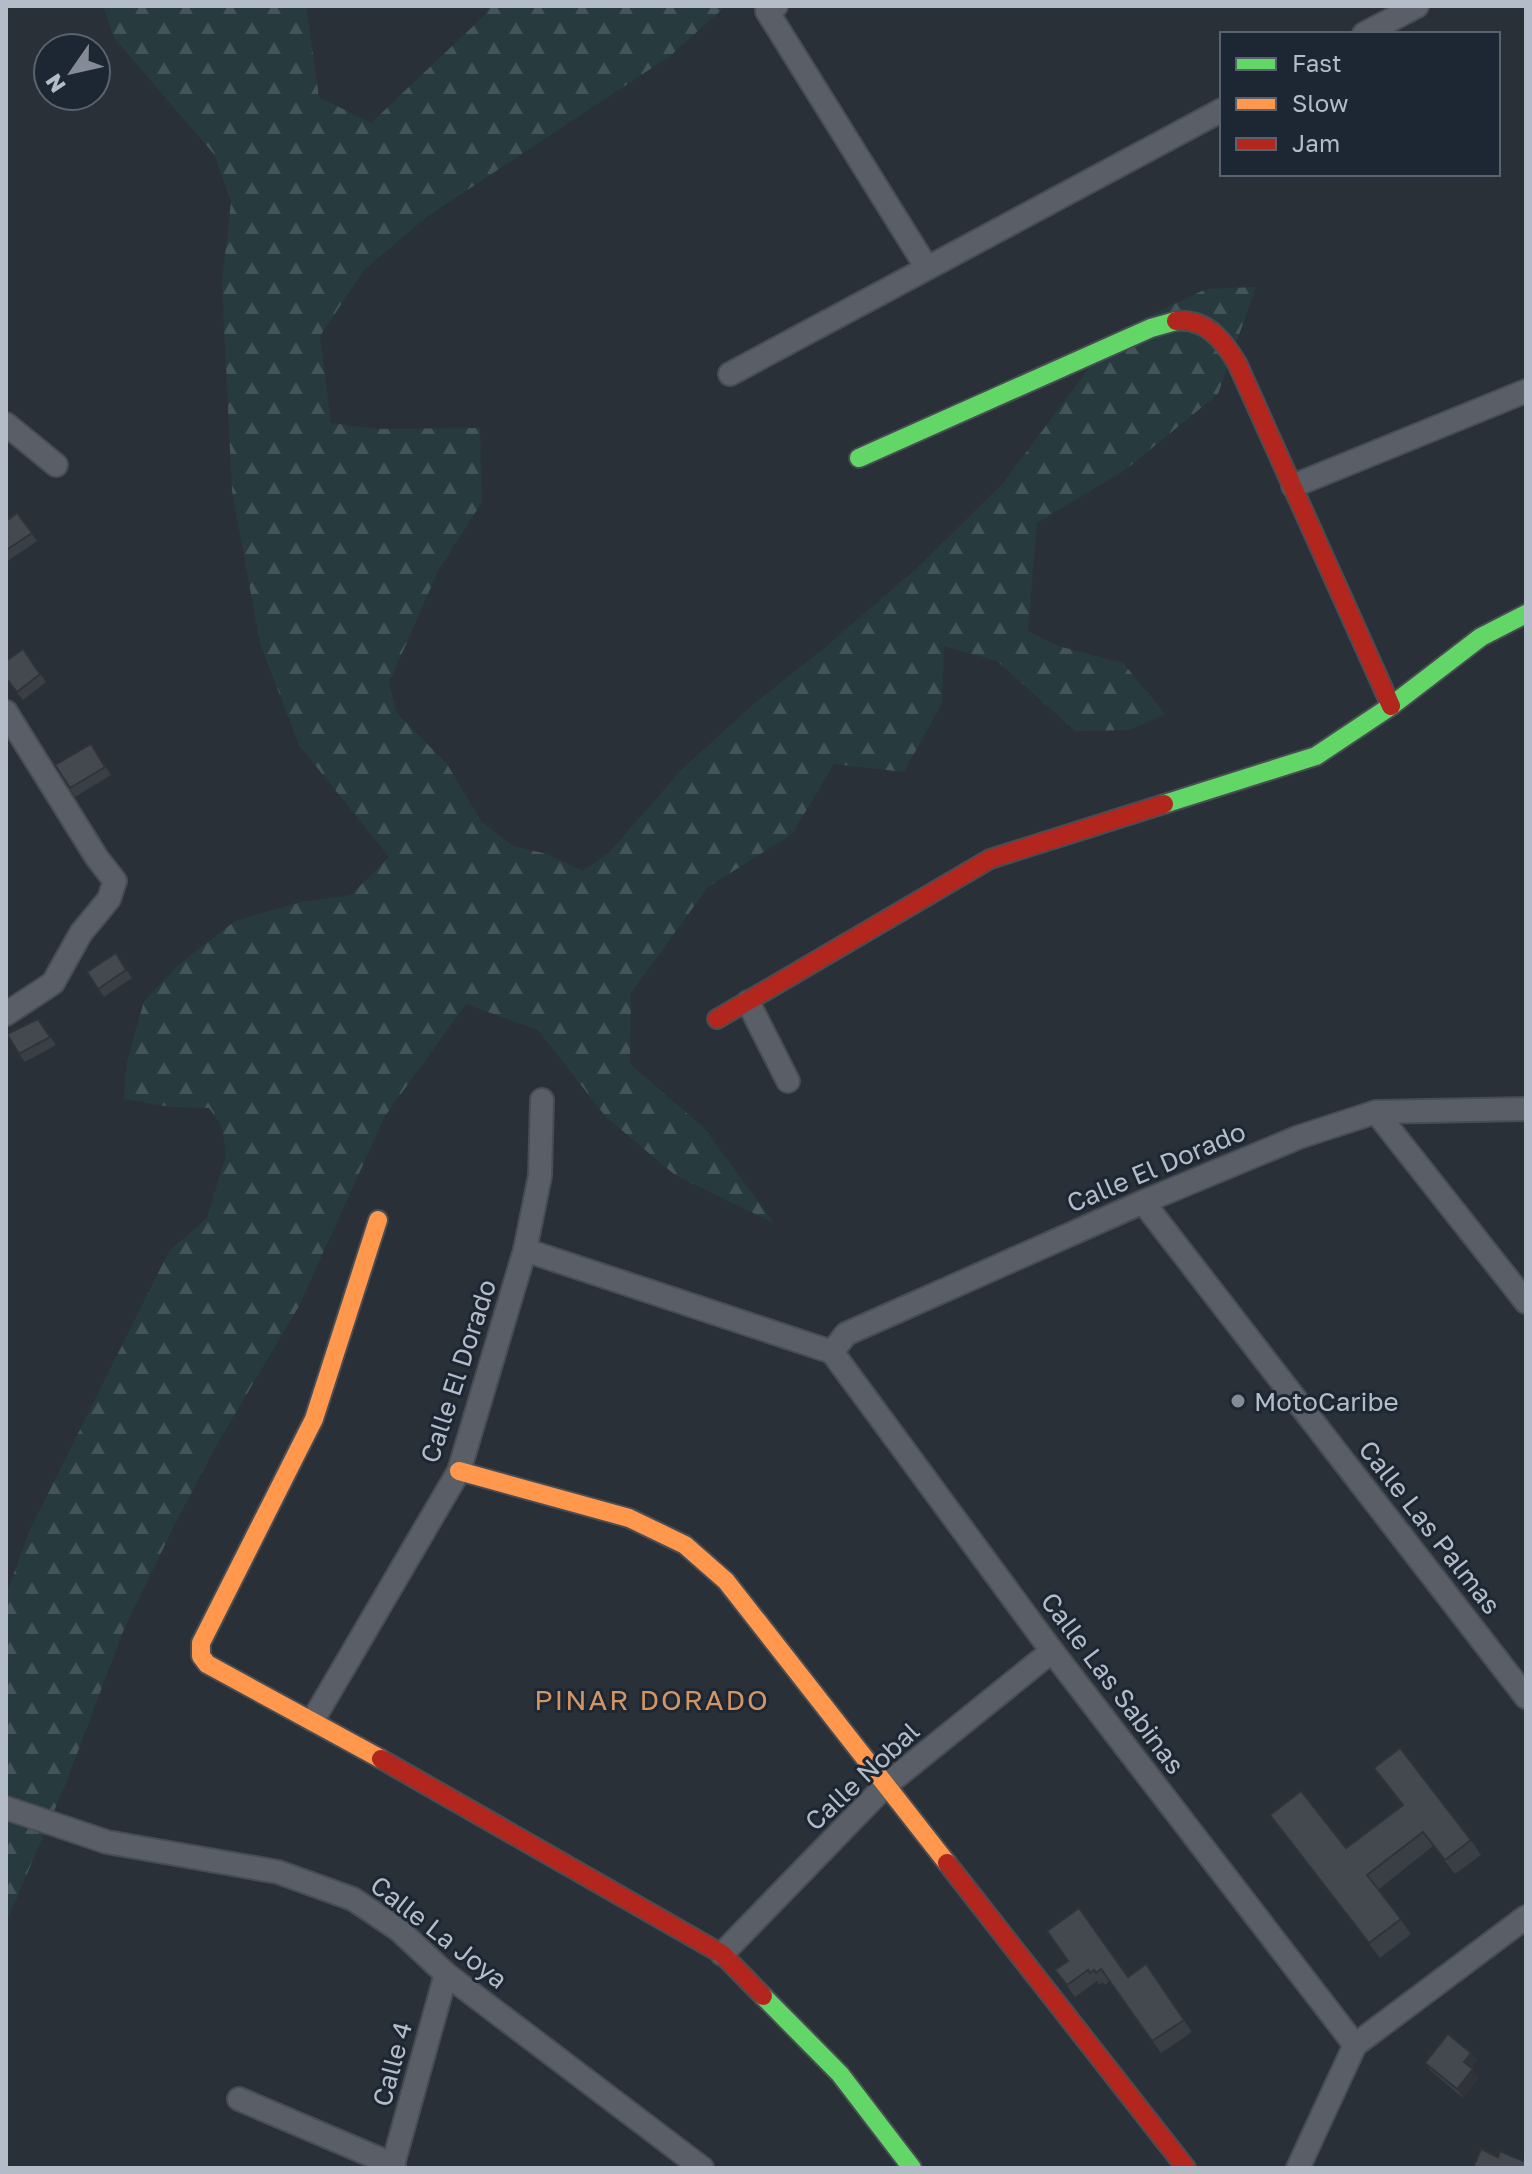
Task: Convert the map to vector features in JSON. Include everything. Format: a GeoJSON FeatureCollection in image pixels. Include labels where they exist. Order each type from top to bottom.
{"type":"FeatureCollection","features":[{"type":"Feature","properties":{"kind":"street"},"geometry":{"type":"LineString","coordinates":[[776,6],[767,11],[927,268]]}},
{"type":"Feature","properties":{"kind":"street"},"geometry":{"type":"LineString","coordinates":[[1368,32],[1417,6]]}},
{"type":"Feature","properties":{"kind":"street"},"geometry":{"type":"LineString","coordinates":[[730,374],[1220,111]]}},
{"type":"Feature","properties":{"kind":"street"},"geometry":{"type":"LineString","coordinates":[[859,458],[1151,328],[1182,320],[1203,324],[1219,337],[1235,361],[1391,706]]}},
{"type":"Feature","properties":{"kind":"street"},"geometry":{"type":"LineString","coordinates":[[1293,486],[1526,391]]}},
{"type":"Feature","properties":{"kind":"street"},"geometry":{"type":"LineString","coordinates":[[6,424],[56,465]]}},
{"type":"Feature","properties":{"kind":"street"},"geometry":{"type":"LineString","coordinates":[[717,1019],[990,859],[1316,756],[1391,706],[1481,637],[1526,614]]}},
{"type":"Feature","properties":{"kind":"street"},"geometry":{"type":"LineString","coordinates":[[6,712],[97,858],[115,881],[109,899],[81,933],[53,983],[6,1014]]}},
{"type":"Feature","properties":{"kind":"street"},"geometry":{"type":"LineString","coordinates":[[748,1002],[788,1081]]}},
{"type":"Feature","properties":{"kind":"street","name":"Calle El Dorado"},"geometry":{"type":"LineString","coordinates":[[313,1720],[459,1471],[525,1250],[540,1176],[542,1100]]}},
{"type":"Feature","properties":{"kind":"street","name":"Calle El Dorado"},"geometry":{"type":"LineString","coordinates":[[832,1352],[846,1334],[1143,1202],[1299,1137],[1376,1112],[1526,1109]]}},
{"type":"Feature","properties":{"kind":"street"},"geometry":{"type":"LineString","coordinates":[[1376,1112],[1526,1302]]}},
{"type":"Feature","properties":{"kind":"street","name":"Calle Las Palmas"},"geometry":{"type":"LineString","coordinates":[[1143,1202],[1526,1697]]}},
{"type":"Feature","properties":{"kind":"street"},"geometry":{"type":"LineString","coordinates":[[378,1220],[314,1419],[201,1643],[201,1656],[207,1664],[313,1720],[722,1954],[840,2074],[912,2168]]}},
{"type":"Feature","properties":{"kind":"street"},"geometry":{"type":"LineString","coordinates":[[525,1250],[832,1352]]}},
{"type":"Feature","properties":{"kind":"street","name":"Calle Las Sabinas"},"geometry":{"type":"LineString","coordinates":[[832,1352],[1052,1651],[1355,2045]]}},
{"type":"Feature","properties":{"kind":"street"},"geometry":{"type":"LineString","coordinates":[[459,1471],[629,1518],[685,1545],[726,1581],[1186,2168]]}},
{"type":"Feature","properties":{"kind":"street","name":"Calle Nobal"},"geometry":{"type":"LineString","coordinates":[[722,1954],[886,1785],[1052,1651]]}},
{"type":"Feature","properties":{"kind":"street","name":"Calle La Joya"},"geometry":{"type":"LineString","coordinates":[[6,1808],[107,1842],[278,1872],[353,1899],[399,1930],[446,1974],[702,2168]]}},
{"type":"Feature","properties":{"kind":"street"},"geometry":{"type":"LineString","coordinates":[[1298,2168],[1355,2045],[1526,1917]]}},
{"type":"Feature","properties":{"kind":"street","name":"Calle 4"},"geometry":{"type":"LineString","coordinates":[[393,2166],[446,1974]]}},
{"type":"Feature","properties":{"kind":"street"},"geometry":{"type":"LineString","coordinates":[[239,2099],[393,2166]]}},
{"type":"Feature","properties":{"kind":"green space"},"geometry":{"type":"Polygon","coordinates":[[[103,6],[306,6],[319,97],[371,123],[485,15],[489,6],[726,6],[670,56],[428,216],[364,270],[320,336],[331,423],[378,429],[480,428],[482,502],[438,571],[389,683],[396,712],[447,764],[481,821],[513,846],[547,854],[582,871],[609,853],[681,770],[756,702],[916,569],[1004,482],[1117,331],[1206,289],[1256,287],[1218,394],[1125,470],[1037,523],[1028,631],[1058,646],[1123,663],[1165,714],[1130,730],[1075,731],[997,661],[944,646],[942,703],[904,772],[834,764],[792,834],[708,887],[631,993],[630,1064],[704,1128],[774,1223],[675,1175],[606,1117],[538,1030],[466,1004],[385,1116],[299,1306],[216,1446],[176,1522],[124,1629],[66,1783],[6,1923],[6,1595],[29,1532],[169,1251],[207,1218],[226,1155],[222,1126],[209,1108],[171,1107],[124,1099],[127,1062],[144,1001],[182,962],[235,921],[301,902],[351,895],[389,857],[299,745],[260,643],[232,491],[222,283],[231,201],[214,154],[112,32],[103,6]]]}},
{"type":"Feature","properties":{"kind":"building"},"geometry":{"type":"Polygon","coordinates":[[[17,513],[32,533],[6,550],[6,514],[9,519],[17,513]]]}},
{"type":"Feature","properties":{"kind":"building"},"geometry":{"type":"Polygon","coordinates":[[[23,649],[40,674],[17,692],[6,678],[6,661],[23,649]]]}},
{"type":"Feature","properties":{"kind":"building"},"geometry":{"type":"Polygon","coordinates":[[[91,744],[105,767],[70,788],[55,765],[91,744]]]}},
{"type":"Feature","properties":{"kind":"building"},"geometry":{"type":"Polygon","coordinates":[[[116,953],[126,970],[98,989],[87,972],[116,953]]]}},
{"type":"Feature","properties":{"kind":"building"},"geometry":{"type":"Polygon","coordinates":[[[38,1019],[50,1037],[19,1054],[7,1034],[38,1019]]]}},
{"type":"Feature","properties":{"kind":"building"},"geometry":{"type":"Polygon","coordinates":[[[1400,1748],[1471,1840],[1445,1860],[1423,1832],[1367,1875],[1401,1919],[1369,1943],[1270,1815],[1301,1791],[1346,1848],[1403,1805],[1374,1768],[1400,1748]]]}},
{"type":"Feature","properties":{"kind":"building"},"geometry":{"type":"Polygon","coordinates":[[[1079,1908],[1128,1977],[1146,1964],[1184,2020],[1152,2041],[1101,1969],[1096,1973],[1088,1970],[1067,1985],[1055,1970],[1068,1961],[1047,1931],[1079,1908]]]}},
{"type":"Feature","properties":{"kind":"building"},"geometry":{"type":"Polygon","coordinates":[[[1448,2034],[1471,2053],[1464,2062],[1473,2069],[1457,2089],[1425,2063],[1448,2034]]]}},
{"type":"Feature","properties":{"kind":"building"},"geometry":{"type":"Polygon","coordinates":[[[1481,2149],[1498,2157],[1500,2151],[1526,2162],[1526,2168],[1473,2168],[1481,2149]]]}},
{"type":"Feature","properties":{"kind":"traffic: fast"},"geometry":{"type":"LineString","coordinates":[[859,458],[1151,328],[1176,321]]}},
{"type":"Feature","properties":{"kind":"traffic: fast"},"geometry":{"type":"LineString","coordinates":[[1164,804],[1316,756],[1391,706],[1481,637],[1526,614]]}},
{"type":"Feature","properties":{"kind":"traffic: fast"},"geometry":{"type":"LineString","coordinates":[[763,1996],[840,2074],[912,2168]]}},
{"type":"Feature","properties":{"kind":"traffic: slow"},"geometry":{"type":"LineString","coordinates":[[378,1220],[314,1419],[201,1643],[201,1656],[207,1664],[381,1759]]}},
{"type":"Feature","properties":{"kind":"traffic: slow"},"geometry":{"type":"LineString","coordinates":[[459,1471],[629,1518],[685,1545],[726,1581],[947,1863]]}},
{"type":"Feature","properties":{"kind":"traffic: jam"},"geometry":{"type":"LineString","coordinates":[[1176,321],[1205,327],[1226,346],[1237,363],[1391,706]]}},
{"type":"Feature","properties":{"kind":"traffic: jam"},"geometry":{"type":"LineString","coordinates":[[717,1019],[990,859],[1164,804]]}},
{"type":"Feature","properties":{"kind":"traffic: jam"},"geometry":{"type":"LineString","coordinates":[[381,1759],[722,1954],[763,1996]]}},
{"type":"Feature","properties":{"kind":"traffic: jam"},"geometry":{"type":"LineString","coordinates":[[947,1863],[1186,2168]]}},
{"type":"Feature","properties":{"kind":"place","name":"MotoCaribe"},"geometry":{"type":"Point","coordinates":[1238,1401]}},
{"type":"Feature","properties":{"kind":"district","name":"PINAR DORADO"},"geometry":{"type":"Point","coordinates":[652,1699]}}]}
